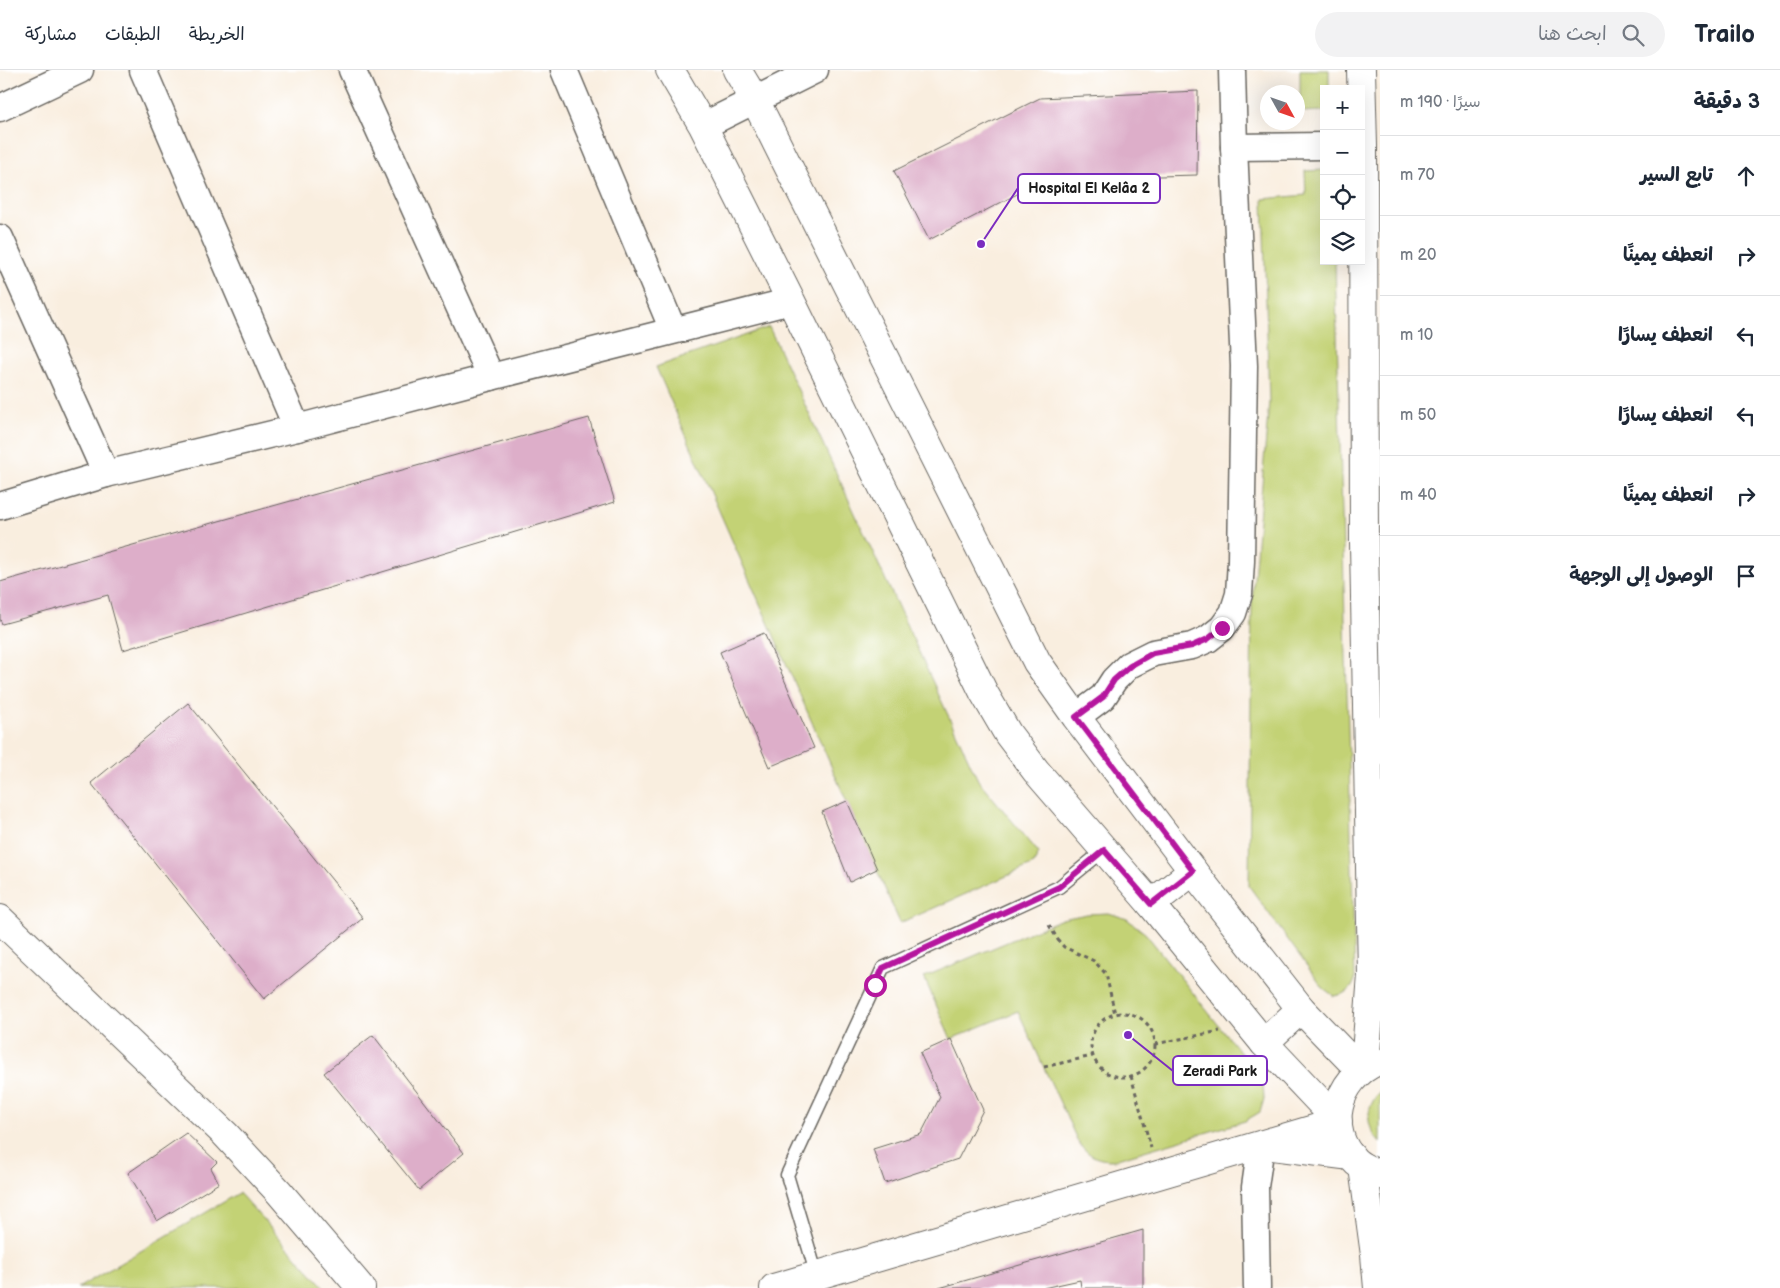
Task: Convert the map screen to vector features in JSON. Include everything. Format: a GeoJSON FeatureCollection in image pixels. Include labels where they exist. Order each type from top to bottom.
{"type":"FeatureCollection","features":[{"type":"Feature","properties":{"kind":"main road"},"geometry":{"type":"LineString","coordinates":[[670,70],[703,126],[792,301],[984,693],[1008,734],[1036,771],[1151,904],[1264,1043],[1338,1121]]}},
{"type":"Feature","properties":{"kind":"main road"},"geometry":{"type":"LineString","coordinates":[[737,70],[755,100],[1037,662],[1076,717],[1193,871],[1301,1009],[1368,1065]]}},
{"type":"Feature","properties":{"kind":"main road"},"geometry":{"type":"LineString","coordinates":[[1361,70],[1368,145],[1364,533],[1376,975],[1368,1065],[1351,1080],[1343,1092],[1339,1106],[1338,1121],[1342,1140],[1365,1166],[1378,1255],[1378,1288]]}},
{"type":"Feature","properties":{"kind":"main road"},"geometry":{"type":"LineString","coordinates":[[1151,904],[1193,871]]}},
{"type":"Feature","properties":{"kind":"main road"},"geometry":{"type":"LineString","coordinates":[[0,919],[225,1134],[361,1288]]}},
{"type":"Feature","properties":{"kind":"main road"},"geometry":{"type":"LineString","coordinates":[[1264,1043],[1301,1009]]}},
{"type":"Feature","properties":{"kind":"main road"},"geometry":{"type":"LineString","coordinates":[[774,1288],[1338,1121]]}},
{"type":"Feature","properties":{"kind":"main road"},"geometry":{"type":"LineString","coordinates":[[1261,1145],[1365,1166]]}},
{"type":"Feature","properties":{"kind":"street"},"geometry":{"type":"LineString","coordinates":[[0,108],[80,70]]}},
{"type":"Feature","properties":{"kind":"street"},"geometry":{"type":"LineString","coordinates":[[143,70],[297,428]]}},
{"type":"Feature","properties":{"kind":"street"},"geometry":{"type":"LineString","coordinates":[[352,70],[491,377]]}},
{"type":"Feature","properties":{"kind":"street"},"geometry":{"type":"LineString","coordinates":[[564,70],[673,330]]}},
{"type":"Feature","properties":{"kind":"street"},"geometry":{"type":"LineString","coordinates":[[703,126],[815,70]]}},
{"type":"Feature","properties":{"kind":"street"},"geometry":{"type":"LineString","coordinates":[[1076,717],[1103,697],[1114,680],[1130,666],[1153,653],[1192,646],[1208,639],[1222,628],[1233,613],[1239,594],[1244,366],[1232,70]]}},
{"type":"Feature","properties":{"kind":"street"},"geometry":{"type":"LineString","coordinates":[[1234,147],[1320,146]]}},
{"type":"Feature","properties":{"kind":"street"},"geometry":{"type":"LineString","coordinates":[[0,238],[106,474]]}},
{"type":"Feature","properties":{"kind":"street"},"geometry":{"type":"LineString","coordinates":[[0,506],[106,474],[297,428],[792,301]]}},
{"type":"Feature","properties":{"kind":"street"},"geometry":{"type":"LineString","coordinates":[[1257,1288],[1255,1187],[1261,1145]]}},
{"type":"Feature","properties":{"kind":"lane"},"geometry":{"type":"LineString","coordinates":[[817,1276],[787,1175],[883,968],[1059,887],[1104,850]]}},
{"type":"Feature","properties":{"kind":"path"},"geometry":{"type":"LineString","coordinates":[[1048,925],[1064,947],[1094,961],[1106,974],[1115,1014]]}},
{"type":"Feature","properties":{"kind":"path"},"geometry":{"type":"LineString","coordinates":[[1125,1013],[1135,1015],[1144,1021],[1151,1029],[1155,1044],[1152,1060],[1146,1068],[1131,1076],[1115,1077],[1105,1073],[1097,1066],[1090,1046],[1092,1035],[1097,1025],[1105,1018],[1125,1013]]}},
{"type":"Feature","properties":{"kind":"path"},"geometry":{"type":"LineString","coordinates":[[1155,1044],[1223,1030]]}},
{"type":"Feature","properties":{"kind":"path"},"geometry":{"type":"LineString","coordinates":[[1044,1067],[1092,1056]]}},
{"type":"Feature","properties":{"kind":"path"},"geometry":{"type":"LineString","coordinates":[[1131,1076],[1158,1175]]}},
{"type":"Feature","properties":{"kind":"green space"},"geometry":{"type":"Polygon","coordinates":[[[1300,70],[1329,70],[1329,85],[1320,85],[1320,111],[1305,112],[1305,85],[1300,85],[1300,70]]]}},
{"type":"Feature","properties":{"kind":"green space"},"geometry":{"type":"Polygon","coordinates":[[[1320,170],[1320,265],[1335,265],[1355,980],[1348,991],[1334,996],[1323,988],[1249,886],[1252,602],[1269,402],[1263,199],[1306,195],[1305,171],[1320,170]]]}},
{"type":"Feature","properties":{"kind":"green space"},"geometry":{"type":"Polygon","coordinates":[[[769,327],[978,780],[1039,853],[1034,864],[900,923],[656,367],[769,327]]]}},
{"type":"Feature","properties":{"kind":"green space"},"geometry":{"type":"Polygon","coordinates":[[[1109,913],[1127,919],[1146,934],[1263,1081],[1264,1099],[1260,1112],[1245,1121],[1114,1160],[1103,1159],[1091,1155],[1079,1144],[1018,1011],[951,1039],[924,977],[1062,919],[1087,914],[1109,913]]]}},
{"type":"Feature","properties":{"kind":"green space"},"geometry":{"type":"Polygon","coordinates":[[[1380,1091],[1380,1143],[1369,1123],[1369,1111],[1380,1091]]]}},
{"type":"Feature","properties":{"kind":"green space"},"geometry":{"type":"Polygon","coordinates":[[[239,1193],[325,1288],[78,1288],[239,1193]]]}},
{"type":"Feature","properties":{"kind":"building"},"geometry":{"type":"Polygon","coordinates":[[[1198,91],[1197,175],[1046,179],[929,240],[894,171],[1040,98],[1198,91]]]}},
{"type":"Feature","properties":{"kind":"building"},"geometry":{"type":"Polygon","coordinates":[[[589,418],[615,502],[123,650],[108,595],[2,624],[0,619],[0,582],[589,418]]]}},
{"type":"Feature","properties":{"kind":"building"},"geometry":{"type":"Polygon","coordinates":[[[764,633],[814,748],[769,767],[720,652],[764,633]]]}},
{"type":"Feature","properties":{"kind":"building"},"geometry":{"type":"Polygon","coordinates":[[[188,703],[363,918],[264,999],[91,783],[188,703]]]}},
{"type":"Feature","properties":{"kind":"building"},"geometry":{"type":"Polygon","coordinates":[[[847,801],[877,869],[850,882],[822,812],[847,801]]]}},
{"type":"Feature","properties":{"kind":"building"},"geometry":{"type":"Polygon","coordinates":[[[373,1035],[464,1153],[419,1190],[324,1073],[373,1035]]]}},
{"type":"Feature","properties":{"kind":"building"},"geometry":{"type":"Polygon","coordinates":[[[951,1039],[983,1110],[958,1159],[885,1183],[873,1149],[921,1134],[940,1097],[920,1053],[951,1039]]]}},
{"type":"Feature","properties":{"kind":"building"},"geometry":{"type":"Polygon","coordinates":[[[186,1133],[217,1162],[211,1168],[219,1183],[157,1221],[128,1173],[186,1133]]]}},
{"type":"Feature","properties":{"kind":"building"},"geometry":{"type":"Polygon","coordinates":[[[1143,1230],[1143,1288],[1081,1288],[1080,1280],[1043,1288],[939,1288],[1143,1230]]]}},
{"type":"Feature","properties":{"kind":"place","name":"Hospital El Kelâa 2"},"geometry":{"type":"Point","coordinates":[981,244]}},
{"type":"Feature","properties":{"kind":"place","name":"Zeradi Park"},"geometry":{"type":"Point","coordinates":[1128,1035]}},
{"type":"Feature","properties":{"kind":"route"},"geometry":{"type":"LineString","coordinates":[[875,985],[883,968],[1059,887],[1104,850],[1151,904],[1193,871],[1076,717],[1103,697],[1114,680],[1130,666],[1153,653],[1192,646],[1208,639],[1222,628]]}}]}
